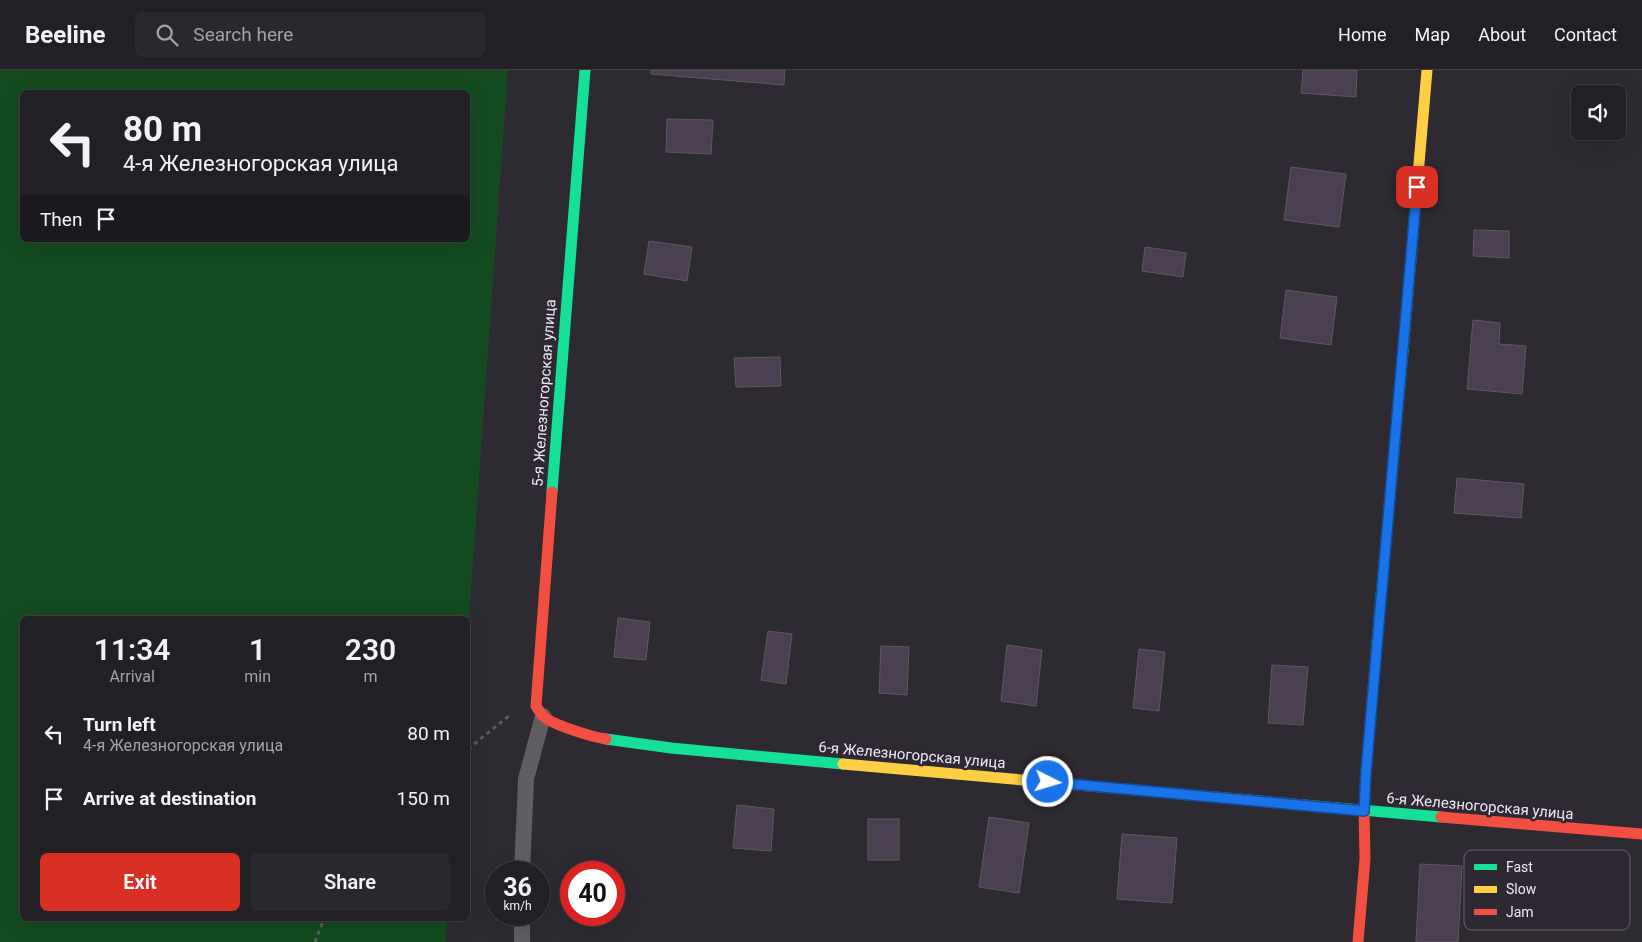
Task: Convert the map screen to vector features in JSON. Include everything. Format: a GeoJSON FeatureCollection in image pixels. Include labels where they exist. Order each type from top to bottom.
{"type":"FeatureCollection","features":[{"type":"Feature","properties":{"kind":"street","name":"5-я Железногорская улица"},"geometry":{"type":"LineString","coordinates":[[543,716],[536,706],[536,694],[584,70]]}},
{"type":"Feature","properties":{"kind":"street"},"geometry":{"type":"LineString","coordinates":[[1358,942],[1365,859],[1364,811],[1366,772],[1427,70]]}},
{"type":"Feature","properties":{"kind":"street","name":"6-я Железногорская улица"},"geometry":{"type":"LineString","coordinates":[[543,716],[561,725],[598,738],[672,748],[1364,811],[1642,834]]}},
{"type":"Feature","properties":{"kind":"lane"},"geometry":{"type":"LineString","coordinates":[[522,861],[526,779],[543,716]]}},
{"type":"Feature","properties":{"kind":"lane"},"geometry":{"type":"LineString","coordinates":[[522,926],[522,942]]}},
{"type":"Feature","properties":{"kind":"path"},"geometry":{"type":"LineString","coordinates":[[470,747],[536,694]]}},
{"type":"Feature","properties":{"kind":"path"},"geometry":{"type":"LineString","coordinates":[[314,942],[323,921]]}},
{"type":"Feature","properties":{"kind":"green space"},"geometry":{"type":"Polygon","coordinates":[[[0,70],[508,70],[469,616],[20,616],[20,921],[447,921],[446,942],[0,942],[0,70]]]}},
{"type":"Feature","properties":{"kind":"building"},"geometry":{"type":"Polygon","coordinates":[[[651,70],[785,70],[784,85],[651,74],[651,70]]]}},
{"type":"Feature","properties":{"kind":"building"},"geometry":{"type":"Polygon","coordinates":[[[1303,70],[1357,70],[1356,97],[1301,93],[1303,70]]]}},
{"type":"Feature","properties":{"kind":"building"},"geometry":{"type":"Polygon","coordinates":[[[667,119],[713,120],[711,154],[666,152],[667,119]]]}},
{"type":"Feature","properties":{"kind":"building"},"geometry":{"type":"Polygon","coordinates":[[[1291,167],[1346,174],[1339,227],[1284,220],[1291,167]]]}},
{"type":"Feature","properties":{"kind":"building"},"geometry":{"type":"Polygon","coordinates":[[[1474,230],[1509,231],[1509,258],[1473,256],[1474,230]]]}},
{"type":"Feature","properties":{"kind":"building"},"geometry":{"type":"Polygon","coordinates":[[[649,241],[692,247],[687,281],[644,274],[649,241]]]}},
{"type":"Feature","properties":{"kind":"building"},"geometry":{"type":"Polygon","coordinates":[[[1145,247],[1186,253],[1183,277],[1142,271],[1145,247]]]}},
{"type":"Feature","properties":{"kind":"building"},"geometry":{"type":"Polygon","coordinates":[[[1286,290],[1337,297],[1331,345],[1280,338],[1286,290]]]}},
{"type":"Feature","properties":{"kind":"building"},"geometry":{"type":"Polygon","coordinates":[[[1473,320],[1500,323],[1499,344],[1526,346],[1522,394],[1467,389],[1473,320]]]}},
{"type":"Feature","properties":{"kind":"building"},"geometry":{"type":"Polygon","coordinates":[[[780,357],[781,386],[736,387],[734,358],[780,357]]]}},
{"type":"Feature","properties":{"kind":"building"},"geometry":{"type":"Polygon","coordinates":[[[1457,478],[1524,484],[1521,518],[1454,513],[1457,478]]]}},
{"type":"Feature","properties":{"kind":"building"},"geometry":{"type":"Polygon","coordinates":[[[618,618],[650,622],[646,660],[614,657],[618,618]]]}},
{"type":"Feature","properties":{"kind":"building"},"geometry":{"type":"Polygon","coordinates":[[[768,631],[792,634],[786,684],[761,680],[768,631]]]}},
{"type":"Feature","properties":{"kind":"building"},"geometry":{"type":"Polygon","coordinates":[[[1007,645],[1042,650],[1036,706],[1001,701],[1007,645]]]}},
{"type":"Feature","properties":{"kind":"building"},"geometry":{"type":"Polygon","coordinates":[[[881,646],[909,647],[907,695],[879,693],[881,646]]]}},
{"type":"Feature","properties":{"kind":"building"},"geometry":{"type":"Polygon","coordinates":[[[1139,649],[1165,652],[1159,711],[1133,708],[1139,649]]]}},
{"type":"Feature","properties":{"kind":"building"},"geometry":{"type":"Polygon","coordinates":[[[1272,665],[1308,667],[1303,725],[1268,723],[1272,665]]]}},
{"type":"Feature","properties":{"kind":"building"},"geometry":{"type":"Polygon","coordinates":[[[737,805],[774,809],[771,851],[733,848],[737,805]]]}},
{"type":"Feature","properties":{"kind":"building"},"geometry":{"type":"Polygon","coordinates":[[[989,817],[1029,823],[1019,893],[979,887],[989,817]]]}},
{"type":"Feature","properties":{"kind":"building"},"geometry":{"type":"Polygon","coordinates":[[[868,819],[899,819],[899,860],[868,860],[868,819]]]}},
{"type":"Feature","properties":{"kind":"building"},"geometry":{"type":"Polygon","coordinates":[[[1122,834],[1177,838],[1172,903],[1117,899],[1122,834]]]}},
{"type":"Feature","properties":{"kind":"building"},"geometry":{"type":"Polygon","coordinates":[[[1420,864],[1462,866],[1458,942],[1416,942],[1420,864]]]}},
{"type":"Feature","properties":{"kind":"traffic: fast"},"geometry":{"type":"LineString","coordinates":[[552,492],[585,70]]}},
{"type":"Feature","properties":{"kind":"traffic: fast"},"geometry":{"type":"LineString","coordinates":[[1377,642],[1403,351]]}},
{"type":"Feature","properties":{"kind":"traffic: fast"},"geometry":{"type":"LineString","coordinates":[[606,739],[671,748],[843,764]]}},
{"type":"Feature","properties":{"kind":"traffic: fast"},"geometry":{"type":"LineString","coordinates":[[1101,787],[1441,817]]}},
{"type":"Feature","properties":{"kind":"traffic: slow"},"geometry":{"type":"LineString","coordinates":[[1403,351],[1427,70]]}},
{"type":"Feature","properties":{"kind":"traffic: slow"},"geometry":{"type":"LineString","coordinates":[[843,764],[1101,787]]}},
{"type":"Feature","properties":{"kind":"traffic: jam"},"geometry":{"type":"LineString","coordinates":[[552,492],[536,706],[543,716],[555,723],[606,739]]}},
{"type":"Feature","properties":{"kind":"traffic: jam"},"geometry":{"type":"LineString","coordinates":[[1358,942],[1365,859],[1364,811],[1366,772],[1377,642]]}},
{"type":"Feature","properties":{"kind":"traffic: jam"},"geometry":{"type":"LineString","coordinates":[[1441,817],[1642,834]]}},
{"type":"Feature","properties":{"kind":"route"},"geometry":{"type":"LineString","coordinates":[[1048,782],[1364,811],[1417,187]]}}]}
